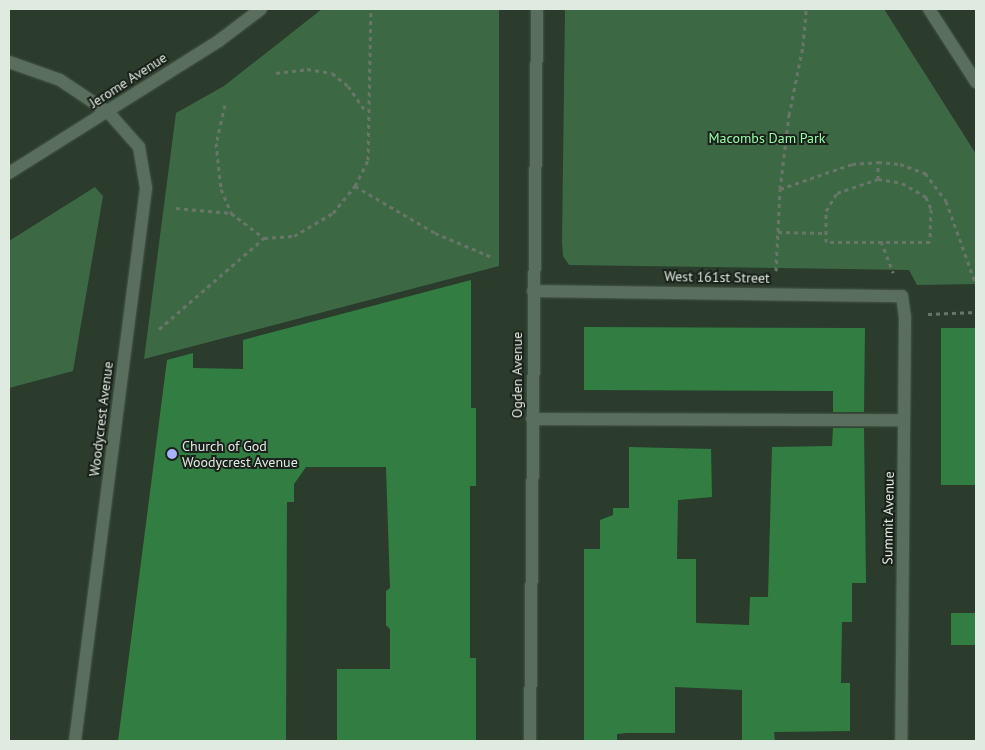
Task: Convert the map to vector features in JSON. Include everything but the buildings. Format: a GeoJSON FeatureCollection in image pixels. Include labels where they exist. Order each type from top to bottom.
{"type":"FeatureCollection","features":[{"type":"Feature","properties":{"kind":"street","name":"Jerome Avenue"},"geometry":{"type":"LineString","coordinates":[[9,173],[220,40],[261,9]]}},
{"type":"Feature","properties":{"kind":"street","name":"Ogden Avenue"},"geometry":{"type":"LineString","coordinates":[[530,741],[537,9]]}},
{"type":"Feature","properties":{"kind":"street"},"geometry":{"type":"LineString","coordinates":[[929,9],[976,82]]}},
{"type":"Feature","properties":{"kind":"street","name":"Woodycrest Avenue"},"geometry":{"type":"LineString","coordinates":[[9,62],[60,80],[108,112],[138,147],[146,188],[75,741]]}},
{"type":"Feature","properties":{"kind":"street","name":"West 161st Street"},"geometry":{"type":"LineString","coordinates":[[533,291],[902,296]]}},
{"type":"Feature","properties":{"kind":"street","name":"Summit Avenue"},"geometry":{"type":"LineString","coordinates":[[901,741],[905,317],[902,296]]}},
{"type":"Feature","properties":{"kind":"street"},"geometry":{"type":"LineString","coordinates":[[532,419],[904,420]]}},
{"type":"Feature","properties":{"kind":"path"},"geometry":{"type":"LineString","coordinates":[[159,329],[264,238],[294,236],[333,213],[355,186],[368,160],[366,112],[371,9]]}},
{"type":"Feature","properties":{"kind":"path"},"geometry":{"type":"LineString","coordinates":[[775,293],[780,189],[789,115],[803,46],[806,9]]}},
{"type":"Feature","properties":{"kind":"path"},"geometry":{"type":"LineString","coordinates":[[276,73],[307,69],[332,73],[348,86],[366,112]]}},
{"type":"Feature","properties":{"kind":"path"},"geometry":{"type":"LineString","coordinates":[[225,105],[216,143],[221,189],[232,213],[264,238]]}},
{"type":"Feature","properties":{"kind":"path"},"geometry":{"type":"LineString","coordinates":[[780,189],[835,168],[878,162],[900,164],[925,173],[933,180],[946,200],[976,285]]}},
{"type":"Feature","properties":{"kind":"path"},"geometry":{"type":"LineString","coordinates":[[878,162],[878,179]]}},
{"type":"Feature","properties":{"kind":"path"},"geometry":{"type":"LineString","coordinates":[[878,179],[914,189],[926,197],[931,209],[930,242],[826,242],[826,233],[826,211],[837,193],[878,179]]}},
{"type":"Feature","properties":{"kind":"path"},"geometry":{"type":"LineString","coordinates":[[355,186],[435,233],[492,257]]}},
{"type":"Feature","properties":{"kind":"path"},"geometry":{"type":"LineString","coordinates":[[176,208],[232,213]]}},
{"type":"Feature","properties":{"kind":"path"},"geometry":{"type":"LineString","coordinates":[[778,232],[826,233]]}},
{"type":"Feature","properties":{"kind":"path"},"geometry":{"type":"LineString","coordinates":[[882,241],[902,296]]}},
{"type":"Feature","properties":{"kind":"path"},"geometry":{"type":"LineString","coordinates":[[938,312],[976,312]]}},
{"type":"Feature","properties":{"kind":"green space"},"geometry":{"type":"Polygon","coordinates":[[[322,9],[499,9],[499,266],[144,359],[176,113],[224,86],[322,9]]]}},
{"type":"Feature","properties":{"kind":"green space","name":"Macombs Dam Park"},"geometry":{"type":"Polygon","coordinates":[[[565,9],[884,9],[976,154],[976,284],[917,285],[909,270],[569,265],[563,256],[562,242],[565,9]]]}},
{"type":"Feature","properties":{"kind":"green space"},"geometry":{"type":"Polygon","coordinates":[[[95,187],[103,196],[73,371],[9,388],[9,241],[95,187]]]}},
{"type":"Feature","properties":{"kind":"place","name":"Church of God Woodycrest Avenue"},"geometry":{"type":"Point","coordinates":[172,454]}}]}
